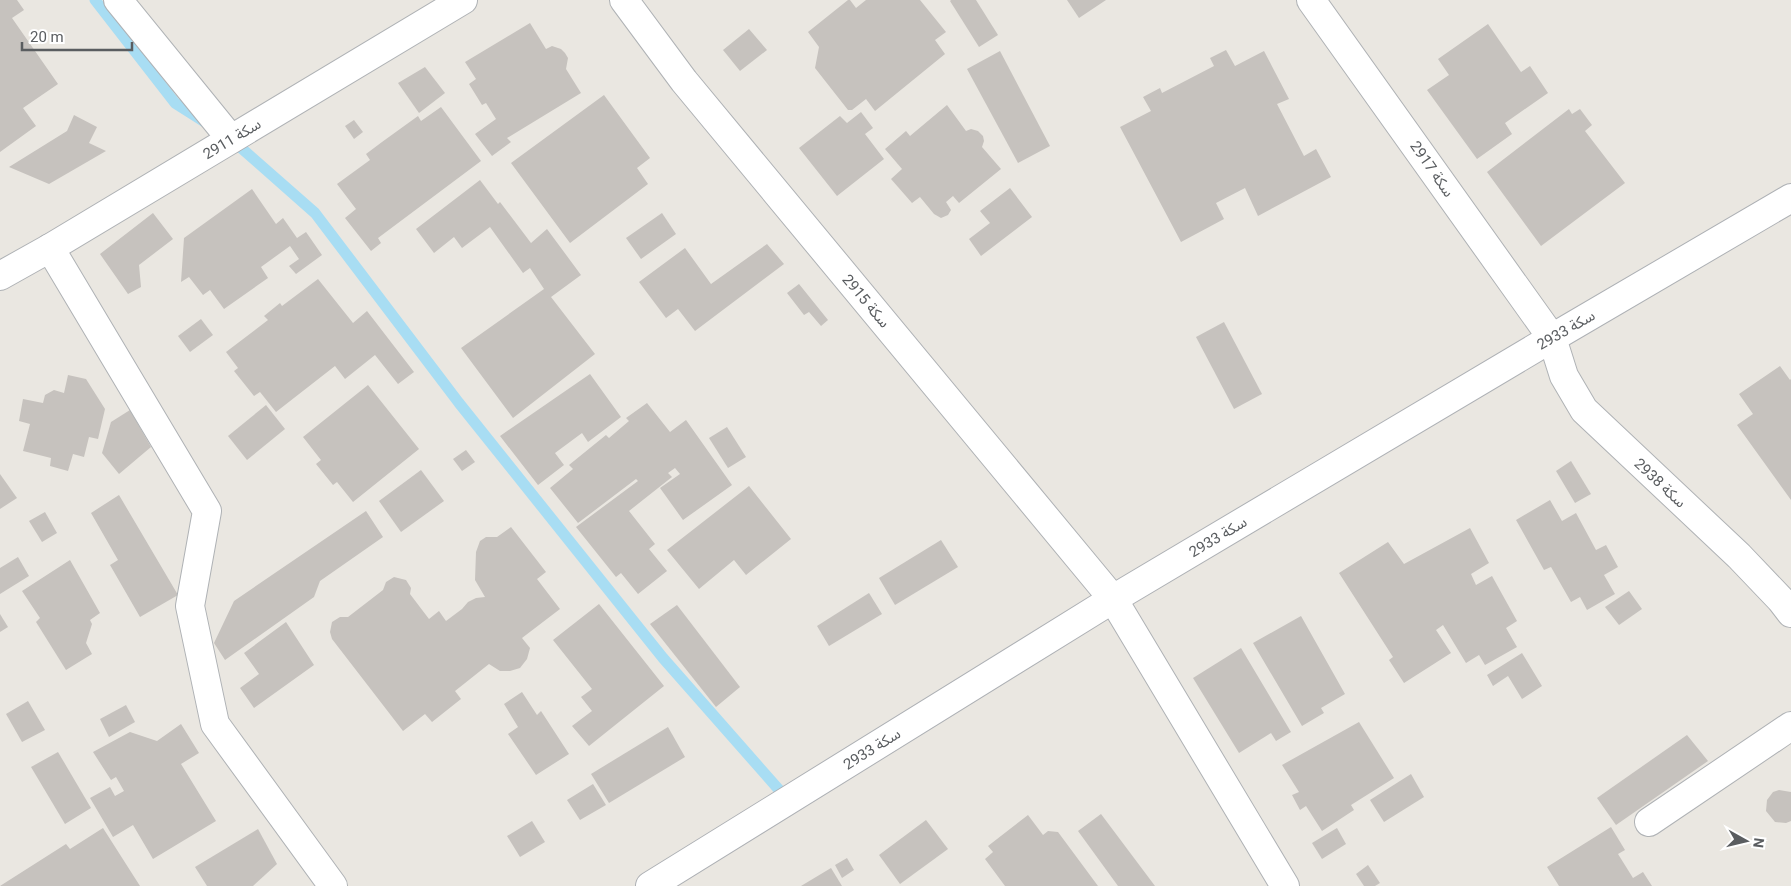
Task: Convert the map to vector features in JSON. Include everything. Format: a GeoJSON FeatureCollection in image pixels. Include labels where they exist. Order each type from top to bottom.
{"type":"FeatureCollection","features":[{"type":"Feature","properties":{"kind":"street"},"geometry":{"type":"LineString","coordinates":[[118,0],[231,139]]}},
{"type":"Feature","properties":{"kind":"street","name":"سكة 2911"},"geometry":{"type":"LineString","coordinates":[[0,276],[50,248],[463,0]]}},
{"type":"Feature","properties":{"kind":"street","name":"سكة 2917"},"geometry":{"type":"LineString","coordinates":[[1311,0],[1552,338]]}},
{"type":"Feature","properties":{"kind":"street","name":"سكة 2915"},"geometry":{"type":"LineString","coordinates":[[634,4],[684,81],[1113,600],[1285,886]]}},
{"type":"Feature","properties":{"kind":"street","name":"سكة 2933"},"geometry":{"type":"LineString","coordinates":[[650,886],[1113,600],[1791,198]]}},
{"type":"Feature","properties":{"kind":"street"},"geometry":{"type":"LineString","coordinates":[[50,248],[207,511],[190,606],[215,724],[333,886]]}},
{"type":"Feature","properties":{"kind":"street","name":"سكة 2938"},"geometry":{"type":"LineString","coordinates":[[1552,338],[1564,376],[1584,410],[1739,556],[1781,600],[1791,614]]}},
{"type":"Feature","properties":{"kind":"street"},"geometry":{"type":"LineString","coordinates":[[1649,822],[1791,726]]}},
{"type":"Feature","properties":{"kind":"building"},"geometry":{"type":"Polygon","coordinates":[[[0,0],[17,0],[24,10],[12,18],[58,84],[23,108],[36,126],[0,152],[0,0]]]}},
{"type":"Feature","properties":{"kind":"building"},"geometry":{"type":"Polygon","coordinates":[[[848,0],[856,8],[866,0],[920,0],[946,32],[935,40],[945,54],[875,111],[866,99],[852,110],[848,110],[815,68],[819,47],[808,32],[848,0]]]}},
{"type":"Feature","properties":{"kind":"building"},"geometry":{"type":"Polygon","coordinates":[[[951,0],[976,0],[998,35],[979,47],[951,0]]]}},
{"type":"Feature","properties":{"kind":"building"},"geometry":{"type":"Polygon","coordinates":[[[1067,0],[1106,0],[1079,18],[1067,0]]]}},
{"type":"Feature","properties":{"kind":"building"},"geometry":{"type":"Polygon","coordinates":[[[530,23],[546,49],[552,46],[561,49],[565,53],[568,58],[566,69],[581,93],[507,138],[511,142],[492,156],[475,134],[496,119],[486,103],[482,105],[469,84],[476,79],[465,62],[530,23]]]}},
{"type":"Feature","properties":{"kind":"building"},"geometry":{"type":"Polygon","coordinates":[[[1488,24],[1521,72],[1530,66],[1548,93],[1505,123],[1512,134],[1477,159],[1427,90],[1449,75],[1438,59],[1488,24]]]}},
{"type":"Feature","properties":{"kind":"building"},"geometry":{"type":"Polygon","coordinates":[[[749,29],[767,50],[740,71],[723,50],[749,29]]]}},
{"type":"Feature","properties":{"kind":"building"},"geometry":{"type":"Polygon","coordinates":[[[1226,50],[1235,66],[1264,51],[1289,99],[1277,104],[1304,156],[1316,149],[1331,177],[1258,216],[1245,188],[1216,203],[1224,219],[1181,242],[1120,127],[1151,111],[1143,97],[1160,88],[1162,93],[1214,66],[1210,58],[1226,50]]]}},
{"type":"Feature","properties":{"kind":"building"},"geometry":{"type":"Polygon","coordinates":[[[1000,51],[1050,146],[1018,163],[967,69],[1000,51]]]}},
{"type":"Feature","properties":{"kind":"building"},"geometry":{"type":"Polygon","coordinates":[[[425,67],[445,93],[419,113],[398,83],[425,67]]]}},
{"type":"Feature","properties":{"kind":"building"},"geometry":{"type":"Polygon","coordinates":[[[604,95],[650,158],[637,168],[648,184],[570,243],[511,163],[604,95]]]}},
{"type":"Feature","properties":{"kind":"building"},"geometry":{"type":"Polygon","coordinates":[[[947,105],[966,131],[971,129],[978,131],[983,136],[982,147],[1001,169],[959,203],[953,196],[946,202],[951,210],[948,215],[941,218],[934,214],[920,197],[912,203],[891,179],[902,169],[885,149],[906,131],[910,136],[947,105]]]}},
{"type":"Feature","properties":{"kind":"building"},"geometry":{"type":"Polygon","coordinates":[[[441,107],[481,161],[378,238],[381,243],[371,251],[345,218],[356,209],[337,184],[370,160],[366,154],[382,142],[418,116],[421,121],[441,107]]]}},
{"type":"Feature","properties":{"kind":"building"},"geometry":{"type":"Polygon","coordinates":[[[1569,109],[1572,114],[1580,109],[1592,125],[1585,131],[1625,183],[1541,246],[1487,172],[1569,109]]]}},
{"type":"Feature","properties":{"kind":"building"},"geometry":{"type":"Polygon","coordinates":[[[861,112],[873,128],[865,134],[884,159],[837,196],[799,148],[840,116],[847,123],[861,112]]]}},
{"type":"Feature","properties":{"kind":"building"},"geometry":{"type":"Polygon","coordinates":[[[74,115],[97,127],[89,143],[106,151],[49,184],[9,167],[67,131],[74,115]]]}},
{"type":"Feature","properties":{"kind":"building"},"geometry":{"type":"Polygon","coordinates":[[[354,120],[363,132],[354,139],[345,126],[354,120]]]}},
{"type":"Feature","properties":{"kind":"building"},"geometry":{"type":"Polygon","coordinates":[[[480,180],[498,204],[500,202],[531,243],[547,229],[581,275],[551,297],[595,354],[513,418],[461,348],[544,289],[530,268],[523,273],[490,227],[462,248],[454,237],[434,253],[416,229],[480,180]]]}},
{"type":"Feature","properties":{"kind":"building"},"geometry":{"type":"Polygon","coordinates":[[[1010,188],[1032,217],[981,256],[969,239],[990,223],[980,211],[1010,188]]]}},
{"type":"Feature","properties":{"kind":"building"},"geometry":{"type":"Polygon","coordinates":[[[252,189],[276,224],[283,218],[297,238],[306,232],[322,255],[296,274],[289,266],[299,259],[290,246],[261,267],[268,278],[224,309],[210,290],[203,295],[189,277],[181,282],[184,238],[252,189]]]}},
{"type":"Feature","properties":{"kind":"building"},"geometry":{"type":"Polygon","coordinates":[[[153,213],[173,239],[139,265],[141,287],[128,294],[100,254],[153,213]]]}},
{"type":"Feature","properties":{"kind":"building"},"geometry":{"type":"Polygon","coordinates":[[[662,213],[676,234],[641,259],[626,238],[662,213]]]}},
{"type":"Feature","properties":{"kind":"building"},"geometry":{"type":"Polygon","coordinates":[[[767,244],[784,264],[695,331],[678,309],[666,318],[639,282],[685,248],[711,284],[767,244]]]}},
{"type":"Feature","properties":{"kind":"building"},"geometry":{"type":"Polygon","coordinates":[[[318,279],[353,323],[367,311],[414,372],[398,384],[375,355],[345,379],[335,366],[276,412],[260,392],[254,396],[234,371],[238,368],[226,352],[268,320],[264,316],[280,303],[282,306],[318,279]]]}},
{"type":"Feature","properties":{"kind":"building"},"geometry":{"type":"Polygon","coordinates":[[[799,284],[828,320],[821,326],[809,312],[804,315],[787,293],[799,284]]]}},
{"type":"Feature","properties":{"kind":"building"},"geometry":{"type":"Polygon","coordinates":[[[201,319],[213,335],[190,352],[178,336],[201,319]]]}},
{"type":"Feature","properties":{"kind":"building"},"geometry":{"type":"Polygon","coordinates":[[[1224,322],[1262,394],[1234,409],[1196,337],[1224,322]]]}},
{"type":"Feature","properties":{"kind":"building"},"geometry":{"type":"Polygon","coordinates":[[[1780,366],[1791,379],[1791,500],[1737,425],[1753,414],[1739,394],[1780,366]]]}},
{"type":"Feature","properties":{"kind":"building"},"geometry":{"type":"Polygon","coordinates":[[[590,374],[621,417],[588,442],[582,433],[555,453],[564,465],[538,485],[500,436],[590,374]]]}},
{"type":"Feature","properties":{"kind":"building"},"geometry":{"type":"Polygon","coordinates":[[[68,375],[86,379],[105,409],[98,439],[89,437],[84,457],[73,454],[68,471],[50,466],[51,458],[23,451],[30,424],[19,421],[23,399],[43,403],[45,395],[54,390],[64,393],[68,375]]]}},
{"type":"Feature","properties":{"kind":"building"},"geometry":{"type":"Polygon","coordinates":[[[368,385],[419,449],[353,502],[337,482],[333,485],[316,464],[321,460],[303,437],[368,385]]]}},
{"type":"Feature","properties":{"kind":"building"},"geometry":{"type":"Polygon","coordinates":[[[647,403],[670,432],[686,420],[732,485],[683,520],[660,488],[680,474],[675,468],[668,473],[672,477],[629,511],[655,544],[649,549],[667,571],[638,594],[621,573],[616,577],[576,527],[638,481],[636,479],[578,523],[550,488],[573,469],[569,465],[606,435],[609,438],[629,421],[626,418],[647,403]]]}},
{"type":"Feature","properties":{"kind":"building"},"geometry":{"type":"Polygon","coordinates":[[[266,405],[285,429],[247,460],[228,436],[266,405]]]}},
{"type":"Feature","properties":{"kind":"building"},"geometry":{"type":"Polygon","coordinates":[[[130,410],[151,447],[119,474],[102,453],[111,422],[130,410]]]}},
{"type":"Feature","properties":{"kind":"building"},"geometry":{"type":"Polygon","coordinates":[[[727,427],[746,457],[728,468],[709,438],[727,427]]]}},
{"type":"Feature","properties":{"kind":"building"},"geometry":{"type":"Polygon","coordinates":[[[466,450],[475,462],[462,471],[453,459],[466,450]]]}},
{"type":"Feature","properties":{"kind":"building"},"geometry":{"type":"Polygon","coordinates":[[[1571,461],[1591,494],[1575,503],[1556,471],[1571,461]]]}},
{"type":"Feature","properties":{"kind":"building"},"geometry":{"type":"Polygon","coordinates":[[[421,470],[444,501],[401,532],[379,501],[421,470]]]}},
{"type":"Feature","properties":{"kind":"building"},"geometry":{"type":"Polygon","coordinates":[[[0,474],[17,498],[0,509],[0,474]]]}},
{"type":"Feature","properties":{"kind":"building"},"geometry":{"type":"Polygon","coordinates":[[[749,486],[791,539],[746,575],[734,560],[699,589],[667,550],[749,486]]]}},
{"type":"Feature","properties":{"kind":"building"},"geometry":{"type":"Polygon","coordinates":[[[119,495],[178,595],[140,617],[110,565],[118,560],[91,513],[119,495]]]}},
{"type":"Feature","properties":{"kind":"building"},"geometry":{"type":"Polygon","coordinates":[[[1550,500],[1562,521],[1576,513],[1596,550],[1606,545],[1618,567],[1604,575],[1615,594],[1587,610],[1580,597],[1571,602],[1551,567],[1544,570],[1516,520],[1550,500]]]}},
{"type":"Feature","properties":{"kind":"building"},"geometry":{"type":"Polygon","coordinates":[[[366,511],[383,537],[320,581],[314,597],[225,660],[214,643],[234,601],[366,511]]]}},
{"type":"Feature","properties":{"kind":"building"},"geometry":{"type":"Polygon","coordinates":[[[45,512],[57,533],[42,542],[29,521],[45,512]]]}},
{"type":"Feature","properties":{"kind":"building"},"geometry":{"type":"Polygon","coordinates":[[[511,527],[546,572],[537,579],[560,609],[522,638],[530,648],[527,659],[520,668],[500,671],[489,664],[455,691],[461,699],[432,722],[425,714],[403,731],[332,639],[330,632],[332,622],[340,617],[348,617],[383,590],[386,582],[394,577],[406,580],[411,588],[410,594],[429,619],[439,611],[446,621],[468,602],[476,598],[485,597],[475,580],[476,552],[480,541],[486,537],[497,537],[511,527]]]}},
{"type":"Feature","properties":{"kind":"building"},"geometry":{"type":"Polygon","coordinates":[[[1470,528],[1489,563],[1471,574],[1476,585],[1492,576],[1517,621],[1506,628],[1517,647],[1485,665],[1479,655],[1466,663],[1443,625],[1436,630],[1451,653],[1404,683],[1389,660],[1393,657],[1339,573],[1388,542],[1404,564],[1470,528]]]}},
{"type":"Feature","properties":{"kind":"building"},"geometry":{"type":"Polygon","coordinates":[[[941,540],[958,567],[895,605],[879,578],[941,540]]]}},
{"type":"Feature","properties":{"kind":"building"},"geometry":{"type":"Polygon","coordinates":[[[18,557],[29,576],[0,594],[0,568],[18,557]]]}},
{"type":"Feature","properties":{"kind":"building"},"geometry":{"type":"Polygon","coordinates":[[[70,560],[100,613],[90,620],[92,624],[86,643],[92,654],[66,670],[36,622],[40,618],[22,591],[70,560]]]}},
{"type":"Feature","properties":{"kind":"building"},"geometry":{"type":"Polygon","coordinates":[[[1629,591],[1642,609],[1619,625],[1605,607],[1629,591]]]}},
{"type":"Feature","properties":{"kind":"building"},"geometry":{"type":"Polygon","coordinates":[[[869,593],[882,614],[829,646],[817,626],[869,593]]]}},
{"type":"Feature","properties":{"kind":"building"},"geometry":{"type":"Polygon","coordinates":[[[599,604],[664,686],[589,746],[572,726],[592,711],[581,697],[592,689],[553,640],[599,604]]]}},
{"type":"Feature","properties":{"kind":"building"},"geometry":{"type":"Polygon","coordinates":[[[677,605],[740,687],[716,707],[650,624],[677,605]]]}},
{"type":"Feature","properties":{"kind":"building"},"geometry":{"type":"Polygon","coordinates":[[[0,614],[8,627],[0,632],[0,614]]]}},
{"type":"Feature","properties":{"kind":"building"},"geometry":{"type":"Polygon","coordinates":[[[1301,616],[1345,694],[1321,708],[1324,713],[1302,726],[1253,643],[1301,616]]]}},
{"type":"Feature","properties":{"kind":"building"},"geometry":{"type":"Polygon","coordinates":[[[286,622],[314,665],[254,708],[240,688],[259,674],[244,653],[286,622]]]}},
{"type":"Feature","properties":{"kind":"building"},"geometry":{"type":"Polygon","coordinates":[[[1241,648],[1291,732],[1276,741],[1271,733],[1239,753],[1193,678],[1241,648]]]}},
{"type":"Feature","properties":{"kind":"building"},"geometry":{"type":"Polygon","coordinates":[[[1522,653],[1542,686],[1522,699],[1508,676],[1493,686],[1487,675],[1522,653]]]}},
{"type":"Feature","properties":{"kind":"building"},"geometry":{"type":"Polygon","coordinates":[[[522,692],[537,715],[541,711],[569,754],[536,775],[508,734],[518,727],[504,704],[522,692]]]}},
{"type":"Feature","properties":{"kind":"building"},"geometry":{"type":"Polygon","coordinates":[[[28,701],[45,730],[22,742],[6,714],[28,701]]]}},
{"type":"Feature","properties":{"kind":"building"},"geometry":{"type":"Polygon","coordinates":[[[126,705],[135,722],[109,737],[100,719],[126,705]]]}},
{"type":"Feature","properties":{"kind":"building"},"geometry":{"type":"Polygon","coordinates":[[[1359,722],[1394,778],[1351,805],[1354,810],[1322,831],[1306,806],[1300,810],[1292,795],[1299,792],[1282,765],[1359,722]]]}},
{"type":"Feature","properties":{"kind":"building"},"geometry":{"type":"Polygon","coordinates":[[[181,724],[199,753],[181,764],[216,821],[153,859],[133,825],[113,837],[90,798],[110,787],[115,796],[124,791],[116,777],[111,780],[93,752],[130,732],[157,741],[181,724]]]}},
{"type":"Feature","properties":{"kind":"building"},"geometry":{"type":"Polygon","coordinates":[[[668,727],[685,757],[609,803],[591,774],[668,727]]]}},
{"type":"Feature","properties":{"kind":"building"},"geometry":{"type":"Polygon","coordinates":[[[1687,735],[1708,761],[1616,825],[1597,798],[1687,735]]]}},
{"type":"Feature","properties":{"kind":"building"},"geometry":{"type":"Polygon","coordinates":[[[58,752],[91,808],[65,824],[31,767],[58,752]]]}},
{"type":"Feature","properties":{"kind":"building"},"geometry":{"type":"Polygon","coordinates":[[[1411,774],[1424,797],[1384,822],[1370,800],[1411,774]]]}},
{"type":"Feature","properties":{"kind":"building"},"geometry":{"type":"Polygon","coordinates":[[[593,784],[606,805],[580,820],[567,800],[593,784]]]}},
{"type":"Feature","properties":{"kind":"building"},"geometry":{"type":"Polygon","coordinates":[[[1779,790],[1791,792],[1791,821],[1786,823],[1775,822],[1766,811],[1767,800],[1773,792],[1779,790]]]}},
{"type":"Feature","properties":{"kind":"building"},"geometry":{"type":"Polygon","coordinates":[[[1101,814],[1155,886],[1118,886],[1078,831],[1101,814]]]}},
{"type":"Feature","properties":{"kind":"building"},"geometry":{"type":"Polygon","coordinates":[[[1028,815],[1043,835],[1048,831],[1058,832],[1098,886],[1005,886],[985,859],[993,852],[988,846],[1028,815]]]}},
{"type":"Feature","properties":{"kind":"building"},"geometry":{"type":"Polygon","coordinates":[[[926,820],[948,849],[900,884],[879,855],[926,820]]]}},
{"type":"Feature","properties":{"kind":"building"},"geometry":{"type":"Polygon","coordinates":[[[532,821],[545,842],[520,857],[507,836],[532,821]]]}},
{"type":"Feature","properties":{"kind":"building"},"geometry":{"type":"Polygon","coordinates":[[[1611,827],[1625,850],[1618,854],[1633,878],[1643,872],[1652,886],[1559,886],[1547,867],[1611,827]]]}},
{"type":"Feature","properties":{"kind":"building"},"geometry":{"type":"Polygon","coordinates":[[[103,828],[140,886],[0,886],[66,844],[70,849],[103,828]]]}},
{"type":"Feature","properties":{"kind":"building"},"geometry":{"type":"Polygon","coordinates":[[[1337,828],[1346,844],[1322,859],[1312,843],[1337,828]]]}},
{"type":"Feature","properties":{"kind":"building"},"geometry":{"type":"Polygon","coordinates":[[[258,829],[277,864],[253,886],[207,886],[195,867],[258,829]]]}},
{"type":"Feature","properties":{"kind":"building"},"geometry":{"type":"Polygon","coordinates":[[[847,858],[854,870],[842,878],[835,865],[847,858]]]}},
{"type":"Feature","properties":{"kind":"building"},"geometry":{"type":"Polygon","coordinates":[[[1368,865],[1380,883],[1375,886],[1364,886],[1356,874],[1368,865]]]}},
{"type":"Feature","properties":{"kind":"building"},"geometry":{"type":"Polygon","coordinates":[[[831,868],[842,886],[801,886],[831,868]]]}},
{"type":"Feature","properties":{"kind":"waterway"},"geometry":{"type":"LineString","coordinates":[[95,0],[175,103],[205,122]]}},
{"type":"Feature","properties":{"kind":"waterway"},"geometry":{"type":"LineString","coordinates":[[231,139],[315,213],[459,403],[663,658],[788,800]]}}]}
